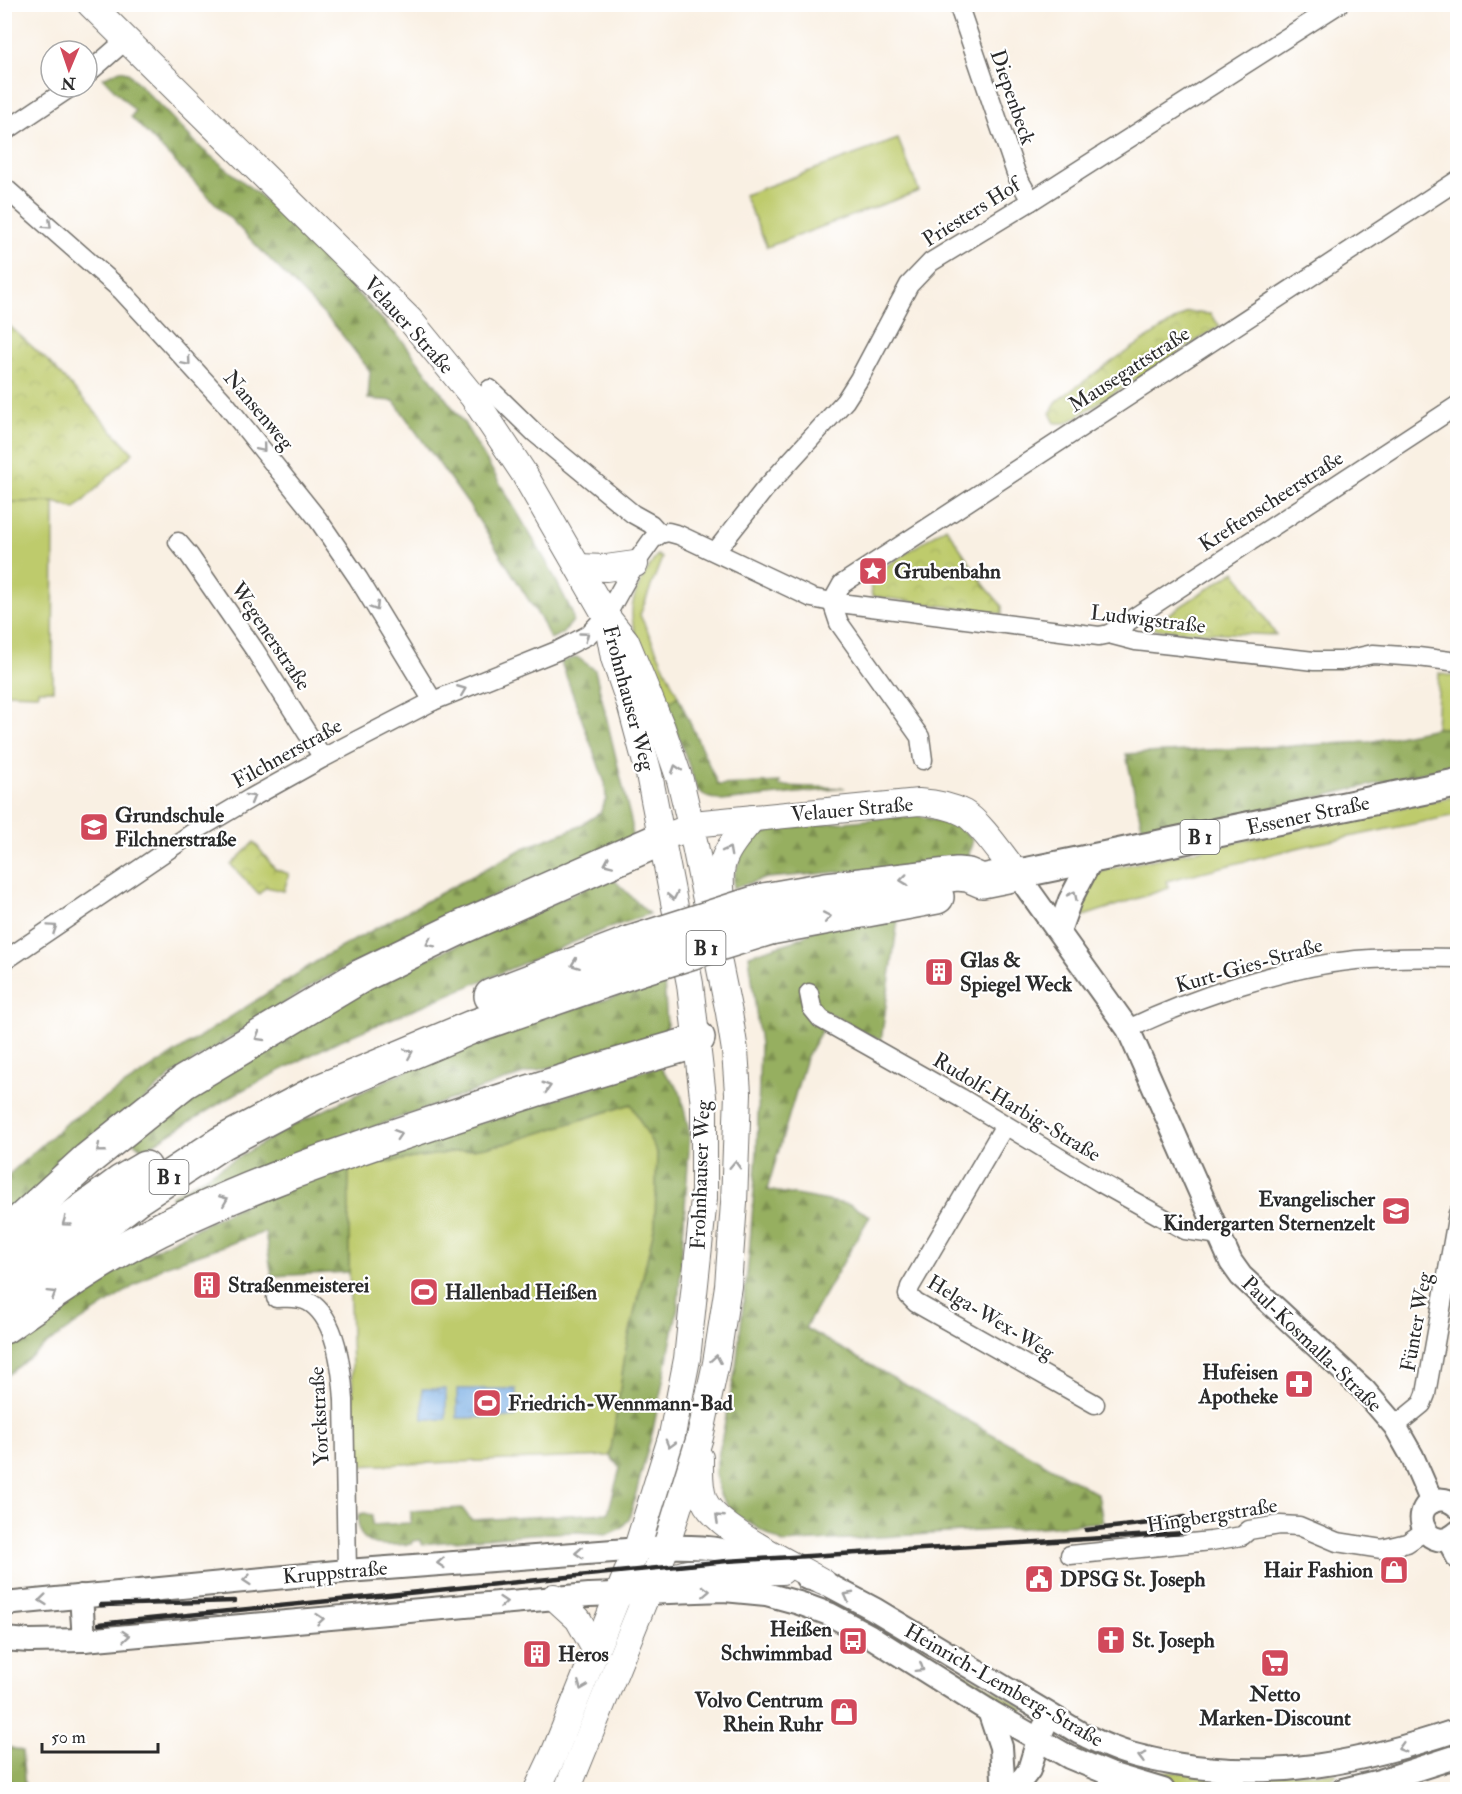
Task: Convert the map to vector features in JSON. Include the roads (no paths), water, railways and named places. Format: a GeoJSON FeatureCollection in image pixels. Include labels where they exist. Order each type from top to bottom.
{"type":"FeatureCollection","features":[{"type":"Feature","properties":{"kind":"highway"},"geometry":{"type":"LineString","coordinates":[[4,1236],[88,1159],[184,1082],[361,976],[460,928],[661,839]]}},
{"type":"Feature","properties":{"kind":"highway","name":"B 1"},"geometry":{"type":"LineString","coordinates":[[4,1305],[32,1279],[136,1199],[220,1143],[317,1092],[472,1027],[535,1004],[636,955],[767,914],[826,889],[957,874],[968,874],[982,881],[1017,874]]}},
{"type":"Feature","properties":{"kind":"highway"},"geometry":{"type":"LineString","coordinates":[[4,1268],[121,1182],[209,1127],[309,1073],[465,1006],[636,955]]}},
{"type":"Feature","properties":{"kind":"highway"},"geometry":{"type":"LineString","coordinates":[[4,1327],[45,1298],[129,1246],[215,1204],[343,1153],[491,1103],[685,1045],[698,1038]]}},
{"type":"Feature","properties":{"kind":"main road","name":"Velauer Straße"},"geometry":{"type":"LineString","coordinates":[[90,4],[410,320],[473,397],[523,472],[606,616]]}},
{"type":"Feature","properties":{"kind":"main road"},"geometry":{"type":"LineString","coordinates":[[578,567],[606,568],[635,564]]}},
{"type":"Feature","properties":{"kind":"main road","name":"Frohnhauser Weg"},"geometry":{"type":"LineString","coordinates":[[567,1790],[666,1547],[700,1437],[716,1363],[728,1286],[738,1093],[729,1013],[680,780],[662,728],[626,642],[606,616]]}},
{"type":"Feature","properties":{"kind":"main road","name":"Frohnhauser Weg"},"geometry":{"type":"LineString","coordinates":[[537,1790],[554,1754],[637,1548],[672,1435],[687,1359],[704,1199],[704,1105],[690,984],[649,774],[631,707],[614,658],[606,616]]}},
{"type":"Feature","properties":{"kind":"main road","name":"Essener Straße"},"geometry":{"type":"LineString","coordinates":[[1017,874],[1458,783]]}},
{"type":"Feature","properties":{"kind":"main road","name":"Velauer Straße"},"geometry":{"type":"LineString","coordinates":[[661,839],[703,823],[823,810],[919,802],[932,803],[963,812],[973,819],[1017,874]]}},
{"type":"Feature","properties":{"kind":"main road"},"geometry":{"type":"LineString","coordinates":[[738,1093],[747,1053],[746,1025],[719,883],[724,858],[731,844],[753,818]]}},
{"type":"Feature","properties":{"kind":"main road"},"geometry":{"type":"LineString","coordinates":[[698,1038],[729,1013]]}},
{"type":"Feature","properties":{"kind":"main road"},"geometry":{"type":"LineString","coordinates":[[700,1437],[700,1482],[704,1501],[714,1514],[731,1529],[823,1582]]}},
{"type":"Feature","properties":{"kind":"main road"},"geometry":{"type":"LineString","coordinates":[[619,1593],[649,1587],[687,1573],[782,1571]]}},
{"type":"Feature","properties":{"kind":"main road"},"geometry":{"type":"LineString","coordinates":[[554,1597],[578,1619],[596,1651]]}},
{"type":"Feature","properties":{"kind":"street","name":"Diepenbeck"},"geometry":{"type":"LineString","coordinates":[[958,4],[1017,176],[1031,201]]}},
{"type":"Feature","properties":{"kind":"street","name":"Priesters Hof"},"geometry":{"type":"LineString","coordinates":[[716,551],[765,490],[845,401],[909,285],[931,262],[1031,201],[1339,4]]}},
{"type":"Feature","properties":{"kind":"street"},"geometry":{"type":"LineString","coordinates":[[99,64],[126,40]]}},
{"type":"Feature","properties":{"kind":"street"},"geometry":{"type":"LineString","coordinates":[[4,132],[53,99]]}},
{"type":"Feature","properties":{"kind":"street","name":"Mausegattstraße"},"geometry":{"type":"LineString","coordinates":[[832,602],[842,584],[1458,180]]}},
{"type":"Feature","properties":{"kind":"street","name":"Nansenweg"},"geometry":{"type":"LineString","coordinates":[[4,187],[121,290],[225,403],[317,518],[358,578],[433,701]]}},
{"type":"Feature","properties":{"kind":"street"},"geometry":{"type":"LineString","coordinates":[[490,389],[535,433],[633,514],[651,524],[660,534]]}},
{"type":"Feature","properties":{"kind":"street","name":"Kreftenscheerstraße"},"geometry":{"type":"LineString","coordinates":[[1109,634],[1458,405]]}},
{"type":"Feature","properties":{"kind":"street"},"geometry":{"type":"LineString","coordinates":[[606,616],[635,564],[652,540],[668,532],[716,551],[812,598],[832,602],[839,623],[920,737],[923,760]]}},
{"type":"Feature","properties":{"kind":"street","name":"Wegenerstraße"},"geometry":{"type":"LineString","coordinates":[[178,542],[254,649],[323,758]]}},
{"type":"Feature","properties":{"kind":"street","name":"Ludwigstraße"},"geometry":{"type":"LineString","coordinates":[[832,602],[1099,636],[1109,634],[1136,641],[1314,661],[1341,661],[1373,654],[1458,662]]}},
{"type":"Feature","properties":{"kind":"street","name":"Filchnerstraße"},"geometry":{"type":"LineString","coordinates":[[4,961],[200,828],[323,758],[433,701],[577,642],[588,635],[606,616]]}},
{"type":"Feature","properties":{"kind":"street"},"geometry":{"type":"LineString","coordinates":[[1059,931],[1070,900],[1091,860]]}},
{"type":"Feature","properties":{"kind":"street","name":"Paul-Kosmalla-Straße"},"geometry":{"type":"LineString","coordinates":[[1017,874],[1128,1029],[1231,1262],[1241,1276],[1364,1390],[1395,1426],[1412,1456],[1432,1502]]}},
{"type":"Feature","properties":{"kind":"street","name":"Kurt-Gies-Straße"},"geometry":{"type":"LineString","coordinates":[[1128,1029],[1157,1015],[1219,993],[1311,966],[1355,960],[1413,957],[1458,958]]}},
{"type":"Feature","properties":{"kind":"street","name":"Rudolf-Harbig-Straße"},"geometry":{"type":"LineString","coordinates":[[809,993],[812,1008],[821,1019],[1185,1230],[1220,1235]]}},
{"type":"Feature","properties":{"kind":"street","name":"Helga-Wex-Weg"},"geometry":{"type":"LineString","coordinates":[[1005,1125],[910,1287],[908,1295],[916,1303],[1095,1404]]}},
{"type":"Feature","properties":{"kind":"street","name":"Fünter Weg"},"geometry":{"type":"LineString","coordinates":[[1395,1426],[1422,1404],[1428,1387],[1458,1213]]}},
{"type":"Feature","properties":{"kind":"street","name":"Yorckstraße"},"geometry":{"type":"LineString","coordinates":[[276,1298],[296,1297],[309,1302],[326,1322],[335,1340],[343,1380],[347,1571]]}},
{"type":"Feature","properties":{"kind":"street"},"geometry":{"type":"LineString","coordinates":[[1454,1543],[1431,1537],[1425,1531],[1422,1514],[1426,1506],[1442,1499],[1458,1507]]}},
{"type":"Feature","properties":{"kind":"street","name":"Hingbergstraße"},"geometry":{"type":"LineString","coordinates":[[1070,1555],[1211,1541],[1242,1536],[1249,1530],[1280,1525],[1299,1526],[1337,1542],[1354,1546],[1382,1549],[1407,1543],[1425,1531]]}},
{"type":"Feature","properties":{"kind":"street","name":"Kruppstraße"},"geometry":{"type":"LineString","coordinates":[[4,1604],[347,1571],[666,1547]]}},
{"type":"Feature","properties":{"kind":"street","name":"Heinrich-Lemberg-Straße"},"geometry":{"type":"LineString","coordinates":[[666,1547],[728,1550],[750,1556],[782,1571],[823,1582],[874,1609],[1080,1733],[1113,1749],[1148,1759],[1200,1768],[1242,1771],[1276,1770],[1365,1758],[1458,1730]]}},
{"type":"Feature","properties":{"kind":"street","name":"Heinrich-Lemberg-Straße"},"geometry":{"type":"LineString","coordinates":[[649,1587],[766,1594],[829,1614],[870,1636],[989,1711],[1069,1757],[1162,1790]]}},
{"type":"Feature","properties":{"kind":"street"},"geometry":{"type":"LineString","coordinates":[[4,1639],[84,1640],[619,1593]]}},
{"type":"Feature","properties":{"kind":"street"},"geometry":{"type":"LineString","coordinates":[[81,1596],[84,1640]]}},
{"type":"Feature","properties":{"kind":"street","name":"Heinrich-Lemberg-Straße"},"geometry":{"type":"LineString","coordinates":[[989,1711],[1001,1747],[1006,1786]]}},
{"type":"Feature","properties":{"kind":"street"},"geometry":{"type":"LineString","coordinates":[[1006,1786],[1029,1770],[1038,1740],[1051,1715]]}},
{"type":"Feature","properties":{"kind":"street"},"geometry":{"type":"LineString","coordinates":[[1343,1790],[1380,1781],[1458,1756]]}},
{"type":"Feature","properties":{"kind":"water"},"geometry":{"type":"Polygon","coordinates":[[[422,1389],[446,1389],[446,1419],[423,1419],[422,1389]]]}},
{"type":"Feature","properties":{"kind":"water","name":"Friedrich-Wennmann-Bad"},"geometry":{"type":"Polygon","coordinates":[[[457,1389],[516,1389],[516,1417],[457,1418],[457,1389]]]}},
{"type":"Feature","properties":{"kind":"railway"},"geometry":{"type":"LineString","coordinates":[[1086,1530],[1184,1517]]}},
{"type":"Feature","properties":{"kind":"railway"},"geometry":{"type":"LineString","coordinates":[[99,1624],[727,1561],[1185,1533]]}},
{"type":"Feature","properties":{"kind":"railway"},"geometry":{"type":"LineString","coordinates":[[101,1605],[234,1601]]}},
{"type":"Feature","properties":{"kind":"place","name":"Grubenbahn"},"geometry":{"type":"Point","coordinates":[873,571]}},
{"type":"Feature","properties":{"kind":"place","name":"Grundschule Filchnerstraße"},"geometry":{"type":"Point","coordinates":[94,827]}},
{"type":"Feature","properties":{"kind":"place","name":"Glas & Spiegel Weck"},"geometry":{"type":"Point","coordinates":[939,972]}},
{"type":"Feature","properties":{"kind":"place","name":"Evangelischer Kindergarten Sternenzelt"},"geometry":{"type":"Point","coordinates":[1396,1211]}},
{"type":"Feature","properties":{"kind":"place","name":"Straßenmeisterei"},"geometry":{"type":"Point","coordinates":[207,1285]}},
{"type":"Feature","properties":{"kind":"place","name":"Hallenbad Heißen"},"geometry":{"type":"Point","coordinates":[424,1292]}},
{"type":"Feature","properties":{"kind":"place","name":"Hufeisen Apotheke"},"geometry":{"type":"Point","coordinates":[1299,1384]}},
{"type":"Feature","properties":{"kind":"place","name":"Friedrich-Wennmann-Bad"},"geometry":{"type":"Point","coordinates":[487,1403]}},
{"type":"Feature","properties":{"kind":"place","name":"Hair Fashion"},"geometry":{"type":"Point","coordinates":[1394,1570]}},
{"type":"Feature","properties":{"kind":"place","name":"DPSG St. Joseph"},"geometry":{"type":"Point","coordinates":[1039,1579]}},
{"type":"Feature","properties":{"kind":"place","name":"St. Joseph"},"geometry":{"type":"Point","coordinates":[1111,1640]}},
{"type":"Feature","properties":{"kind":"place","name":"Heißen Schwimmbad"},"geometry":{"type":"Point","coordinates":[853,1641]}},
{"type":"Feature","properties":{"kind":"place","name":"Heros"},"geometry":{"type":"Point","coordinates":[537,1654]}},
{"type":"Feature","properties":{"kind":"place","name":"Netto Marken-Discount"},"geometry":{"type":"Point","coordinates":[1275,1663]}},
{"type":"Feature","properties":{"kind":"place","name":"Volvo Centrum Rhein Ruhr"},"geometry":{"type":"Point","coordinates":[844,1712]}}]}
